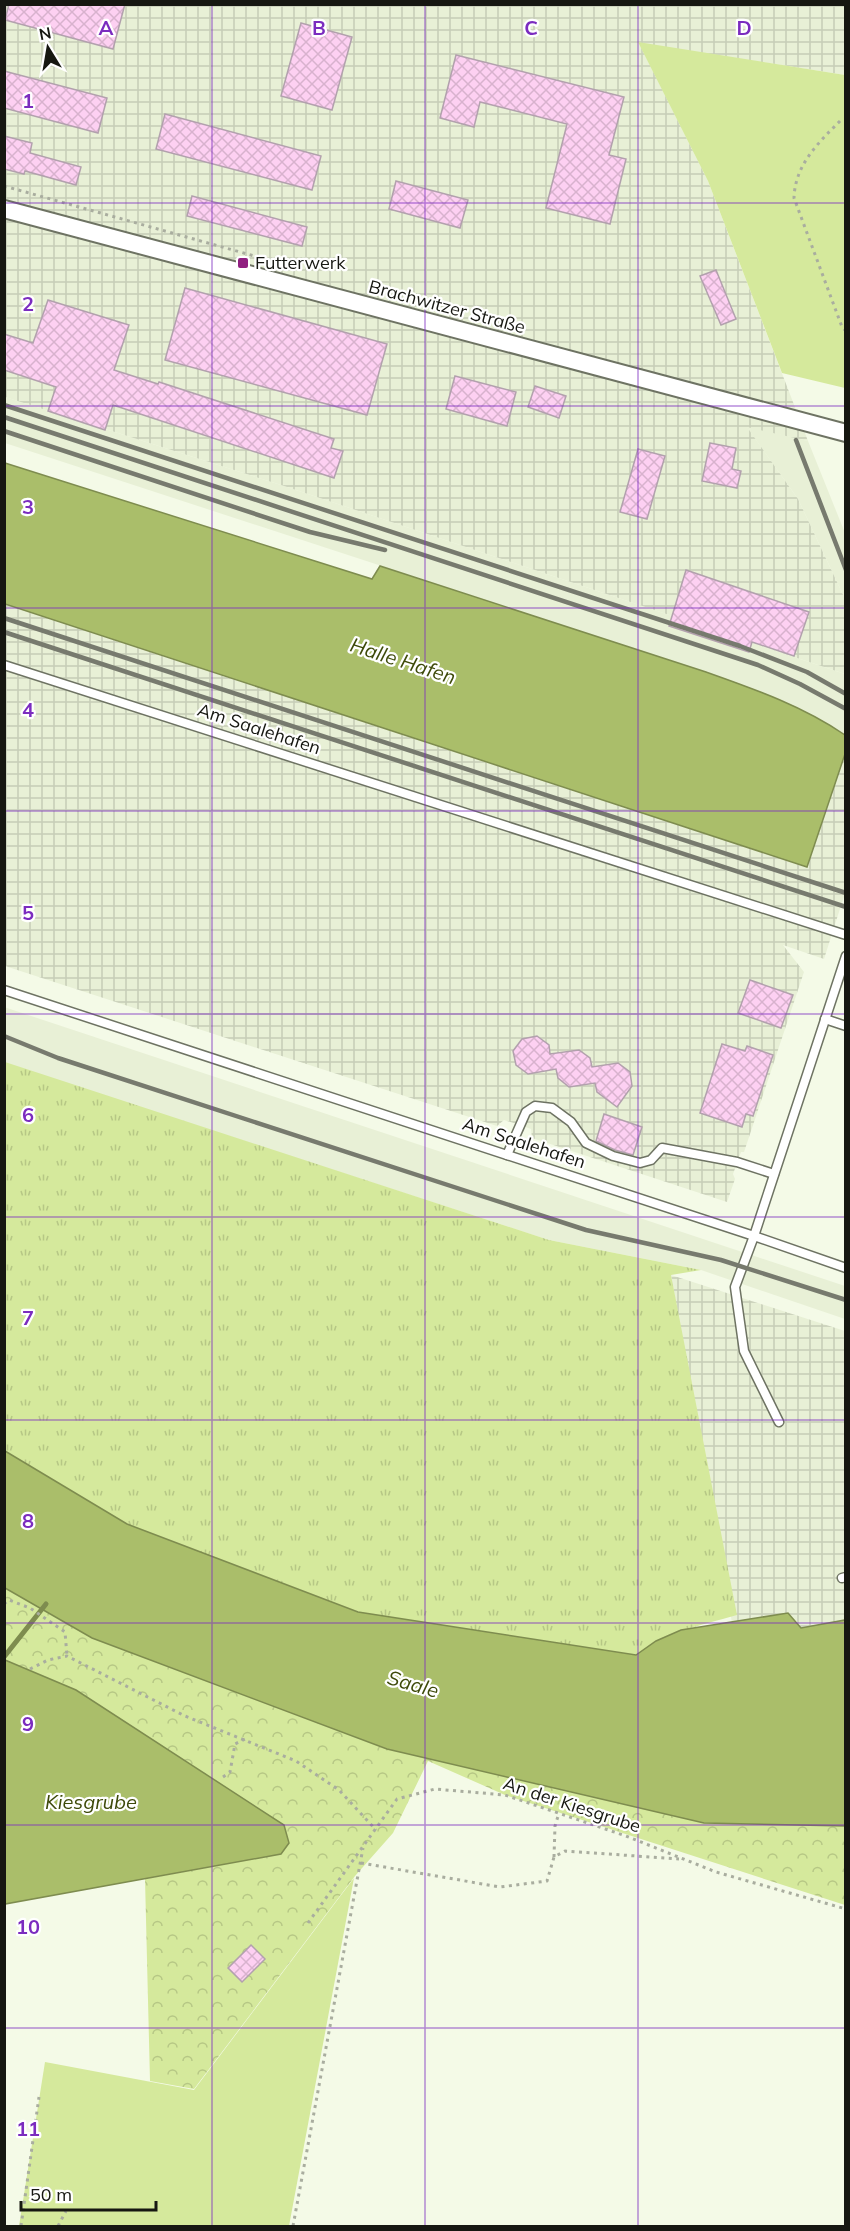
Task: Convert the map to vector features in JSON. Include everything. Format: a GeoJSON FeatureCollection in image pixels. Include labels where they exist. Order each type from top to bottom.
{"type":"FeatureCollection","features":[{"type":"Feature","properties":{"kind":"street","name":"Brachwitzer Straße"},"geometry":{"type":"LineString","coordinates":[[4,209],[846,433]]}},
{"type":"Feature","properties":{"kind":"lane","name":"Am Saalehafen"},"geometry":{"type":"LineString","coordinates":[[4,665],[846,935]]}},
{"type":"Feature","properties":{"kind":"lane"},"geometry":{"type":"LineString","coordinates":[[779,1422],[744,1351],[735,1287],[846,956]]}},
{"type":"Feature","properties":{"kind":"lane","name":"Am Saalehafen"},"geometry":{"type":"LineString","coordinates":[[4,990],[846,1268]]}},
{"type":"Feature","properties":{"kind":"lane"},"geometry":{"type":"LineString","coordinates":[[825,1019],[846,1026]]}},
{"type":"Feature","properties":{"kind":"lane"},"geometry":{"type":"LineString","coordinates":[[507,1155],[526,1113],[535,1106],[552,1108],[571,1122],[586,1143],[614,1156],[639,1163],[651,1160],[662,1148],[737,1162],[774,1174]]}},
{"type":"Feature","properties":{"kind":"path"},"geometry":{"type":"LineString","coordinates":[[840,121],[818,144],[802,167],[794,183],[794,198],[842,327],[846,331]]}},
{"type":"Feature","properties":{"kind":"path"},"geometry":{"type":"LineString","coordinates":[[4,1604],[9,1600],[36,1611],[65,1632],[67,1656]]}},
{"type":"Feature","properties":{"kind":"path"},"geometry":{"type":"LineString","coordinates":[[30,1669],[48,1660],[67,1656],[185,1716],[296,1761],[339,1791],[376,1830]]}},
{"type":"Feature","properties":{"kind":"path"},"geometry":{"type":"LineString","coordinates":[[223,1777],[230,1772],[235,1743],[244,1739]]}},
{"type":"Feature","properties":{"kind":"path","name":"An der Kiesgrube"},"geometry":{"type":"LineString","coordinates":[[308,1923],[397,1799],[435,1789],[505,1795],[626,1836],[716,1872],[846,1909]]}},
{"type":"Feature","properties":{"kind":"path"},"geometry":{"type":"LineString","coordinates":[[361,1863],[500,1887],[547,1881],[554,1857],[555,1826],[559,1813]]}},
{"type":"Feature","properties":{"kind":"path"},"geometry":{"type":"LineString","coordinates":[[293,2226],[364,1847]]}},
{"type":"Feature","properties":{"kind":"path"},"geometry":{"type":"LineString","coordinates":[[554,1857],[565,1851],[684,1859]]}},
{"type":"Feature","properties":{"kind":"path"},"geometry":{"type":"LineString","coordinates":[[21,2226],[39,2097]]}},
{"type":"Feature","properties":{"kind":"path"},"geometry":{"type":"LineString","coordinates":[[58,2226],[66,2211]]}},
{"type":"Feature","properties":{"kind":"shaded area"},"geometry":{"type":"Polygon","coordinates":[[[5,5],[845,5],[845,75],[639,43],[708,181],[808,441],[747,427],[798,499],[845,599],[845,674],[281,485],[5,397],[5,5]]]}},
{"type":"Feature","properties":{"kind":"shaded area"},"geometry":{"type":"Polygon","coordinates":[[[5,397],[281,485],[845,674],[845,735],[780,700],[706,672],[5,443],[5,397]]]}},
{"type":"Feature","properties":{"kind":"shaded area"},"geometry":{"type":"Polygon","coordinates":[[[746,426],[808,441],[845,533],[845,599],[798,499],[746,426]]]}},
{"type":"Feature","properties":{"kind":"shaded area"},"geometry":{"type":"Polygon","coordinates":[[[4,604],[806,867],[845,751],[845,893],[824,959],[783,945],[804,972],[744,1152],[741,1152],[733,1174],[735,1179],[727,1202],[532,1138],[531,1129],[520,1125],[504,1120],[497,1126],[5,966],[4,604]]]}},
{"type":"Feature","properties":{"kind":"shaded area"},"geometry":{"type":"Polygon","coordinates":[[[4,1007],[845,1286],[845,1319],[701,1270],[549,1240],[7,1064],[5,1062],[4,1007]]]}},
{"type":"Feature","properties":{"kind":"shaded area"},"geometry":{"type":"Polygon","coordinates":[[[671,1275],[845,1331],[845,1655],[741,1674],[671,1275]]]}},
{"type":"Feature","properties":{"kind":"green space"},"geometry":{"type":"Polygon","coordinates":[[[638,42],[845,75],[845,388],[782,373],[708,181],[638,42]]]}},
{"type":"Feature","properties":{"kind":"green space"},"geometry":{"type":"Polygon","coordinates":[[[5,1062],[549,1240],[701,1270],[671,1275],[737,1615],[673,1635],[636,1655],[358,1612],[127,1524],[5,1451],[5,1062]]]}},
{"type":"Feature","properties":{"kind":"green space"},"geometry":{"type":"Polygon","coordinates":[[[5,1588],[92,1638],[387,1749],[704,1823],[845,1826],[845,1905],[505,1795],[428,1761],[393,1833],[355,1876],[194,2089],[150,2081],[145,1879],[281,1854],[289,1843],[284,1825],[76,1690],[5,1660],[5,1588]]]}},
{"type":"Feature","properties":{"kind":"green space"},"geometry":{"type":"Polygon","coordinates":[[[354,1878],[289,2226],[19,2226],[45,2062],[194,2090],[354,1878]]]}},
{"type":"Feature","properties":{"kind":"water","name":"Halle Hafen"},"geometry":{"type":"Polygon","coordinates":[[[5,463],[372,579],[380,566],[706,672],[812,715],[845,735],[846,751],[807,867],[5,604],[5,463]]]}},
{"type":"Feature","properties":{"kind":"water","name":"Saale"},"geometry":{"type":"Polygon","coordinates":[[[5,1451],[127,1524],[358,1612],[636,1655],[656,1641],[681,1630],[788,1613],[801,1628],[845,1620],[845,1826],[704,1823],[387,1749],[92,1638],[5,1588],[5,1451]]]}},
{"type":"Feature","properties":{"kind":"water","name":"Kiesgrube"},"geometry":{"type":"Polygon","coordinates":[[[5,1660],[76,1690],[284,1825],[289,1843],[281,1854],[5,1904],[5,1660]]]}},
{"type":"Feature","properties":{"kind":"building"},"geometry":{"type":"Polygon","coordinates":[[[9,4],[125,4],[113,49],[5,20],[9,4]]]}},
{"type":"Feature","properties":{"kind":"building"},"geometry":{"type":"Polygon","coordinates":[[[301,23],[352,37],[332,110],[281,96],[301,23]]]}},
{"type":"Feature","properties":{"kind":"building"},"geometry":{"type":"Polygon","coordinates":[[[456,55],[624,97],[609,155],[626,159],[610,224],[546,208],[567,124],[480,102],[474,127],[440,118],[456,55]]]}},
{"type":"Feature","properties":{"kind":"building"},"geometry":{"type":"Polygon","coordinates":[[[4,71],[107,98],[98,133],[4,108],[4,71]]]}},
{"type":"Feature","properties":{"kind":"building"},"geometry":{"type":"Polygon","coordinates":[[[165,114],[321,156],[312,190],[156,149],[165,114]]]}},
{"type":"Feature","properties":{"kind":"building"},"geometry":{"type":"Polygon","coordinates":[[[4,136],[32,143],[30,153],[81,167],[76,185],[25,171],[24,174],[4,169],[4,136]]]}},
{"type":"Feature","properties":{"kind":"building"},"geometry":{"type":"Polygon","coordinates":[[[396,181],[468,200],[460,228],[389,209],[396,181]]]}},
{"type":"Feature","properties":{"kind":"building"},"geometry":{"type":"Polygon","coordinates":[[[192,196],[307,227],[302,246],[187,216],[192,196]]]}},
{"type":"Feature","properties":{"kind":"building"},"geometry":{"type":"Polygon","coordinates":[[[716,270],[736,319],[721,325],[700,276],[716,270]]]}},
{"type":"Feature","properties":{"kind":"building"},"geometry":{"type":"Polygon","coordinates":[[[185,288],[387,344],[367,415],[165,360],[185,288]]]}},
{"type":"Feature","properties":{"kind":"building"},"geometry":{"type":"Polygon","coordinates":[[[48,300],[129,325],[114,370],[158,384],[159,382],[334,439],[331,448],[343,451],[334,478],[113,405],[105,430],[48,411],[56,387],[4,370],[4,334],[33,343],[48,300]]]}},
{"type":"Feature","properties":{"kind":"building"},"geometry":{"type":"Polygon","coordinates":[[[455,376],[516,392],[507,426],[446,409],[455,376]]]}},
{"type":"Feature","properties":{"kind":"building"},"geometry":{"type":"Polygon","coordinates":[[[535,386],[566,396],[559,418],[528,407],[535,386]]]}},
{"type":"Feature","properties":{"kind":"building"},"geometry":{"type":"Polygon","coordinates":[[[710,443],[736,448],[732,469],[741,471],[737,488],[702,481],[710,443]]]}},
{"type":"Feature","properties":{"kind":"building"},"geometry":{"type":"Polygon","coordinates":[[[638,449],[665,456],[647,519],[620,512],[638,449]]]}},
{"type":"Feature","properties":{"kind":"building"},"geometry":{"type":"Polygon","coordinates":[[[686,570],[809,612],[794,656],[752,642],[749,652],[669,626],[686,570]]]}},
{"type":"Feature","properties":{"kind":"building"},"geometry":{"type":"Polygon","coordinates":[[[750,980],[793,995],[781,1028],[738,1013],[750,980]]]}},
{"type":"Feature","properties":{"kind":"building"},"geometry":{"type":"Polygon","coordinates":[[[537,1036],[549,1045],[550,1054],[579,1050],[590,1058],[592,1067],[618,1063],[630,1072],[632,1086],[617,1107],[597,1092],[595,1083],[569,1087],[558,1078],[556,1069],[528,1074],[516,1065],[513,1051],[522,1039],[537,1036]]]}},
{"type":"Feature","properties":{"kind":"building"},"geometry":{"type":"Polygon","coordinates":[[[722,1044],[745,1051],[747,1046],[773,1055],[753,1116],[746,1114],[742,1127],[700,1113],[722,1044]]]}},
{"type":"Feature","properties":{"kind":"building"},"geometry":{"type":"Polygon","coordinates":[[[604,1114],[642,1127],[633,1155],[596,1141],[604,1114]]]}},
{"type":"Feature","properties":{"kind":"building"},"geometry":{"type":"Polygon","coordinates":[[[251,1945],[265,1959],[242,1982],[228,1968],[251,1945]]]}},
{"type":"Feature","properties":{"kind":"waterway"},"geometry":{"type":"LineString","coordinates":[[4,1657],[46,1604]]}},
{"type":"Feature","properties":{"kind":"railway"},"geometry":{"type":"LineString","coordinates":[[4,405],[740,646],[807,672],[846,694]]}},
{"type":"Feature","properties":{"kind":"railway"},"geometry":{"type":"LineString","coordinates":[[4,417],[758,665],[846,709]]}},
{"type":"Feature","properties":{"kind":"railway"},"geometry":{"type":"LineString","coordinates":[[4,431],[310,532],[385,550]]}},
{"type":"Feature","properties":{"kind":"railway"},"geometry":{"type":"LineString","coordinates":[[796,440],[846,570]]}},
{"type":"Feature","properties":{"kind":"railway"},"geometry":{"type":"LineString","coordinates":[[4,618],[846,893]]}},
{"type":"Feature","properties":{"kind":"railway"},"geometry":{"type":"LineString","coordinates":[[4,632],[846,907]]}},
{"type":"Feature","properties":{"kind":"railway"},"geometry":{"type":"LineString","coordinates":[[4,1036],[58,1058],[586,1230],[721,1260],[846,1300]]}},
{"type":"Feature","properties":{"kind":"place","name":"Futterwerk"},"geometry":{"type":"Point","coordinates":[243,263]}}]}
